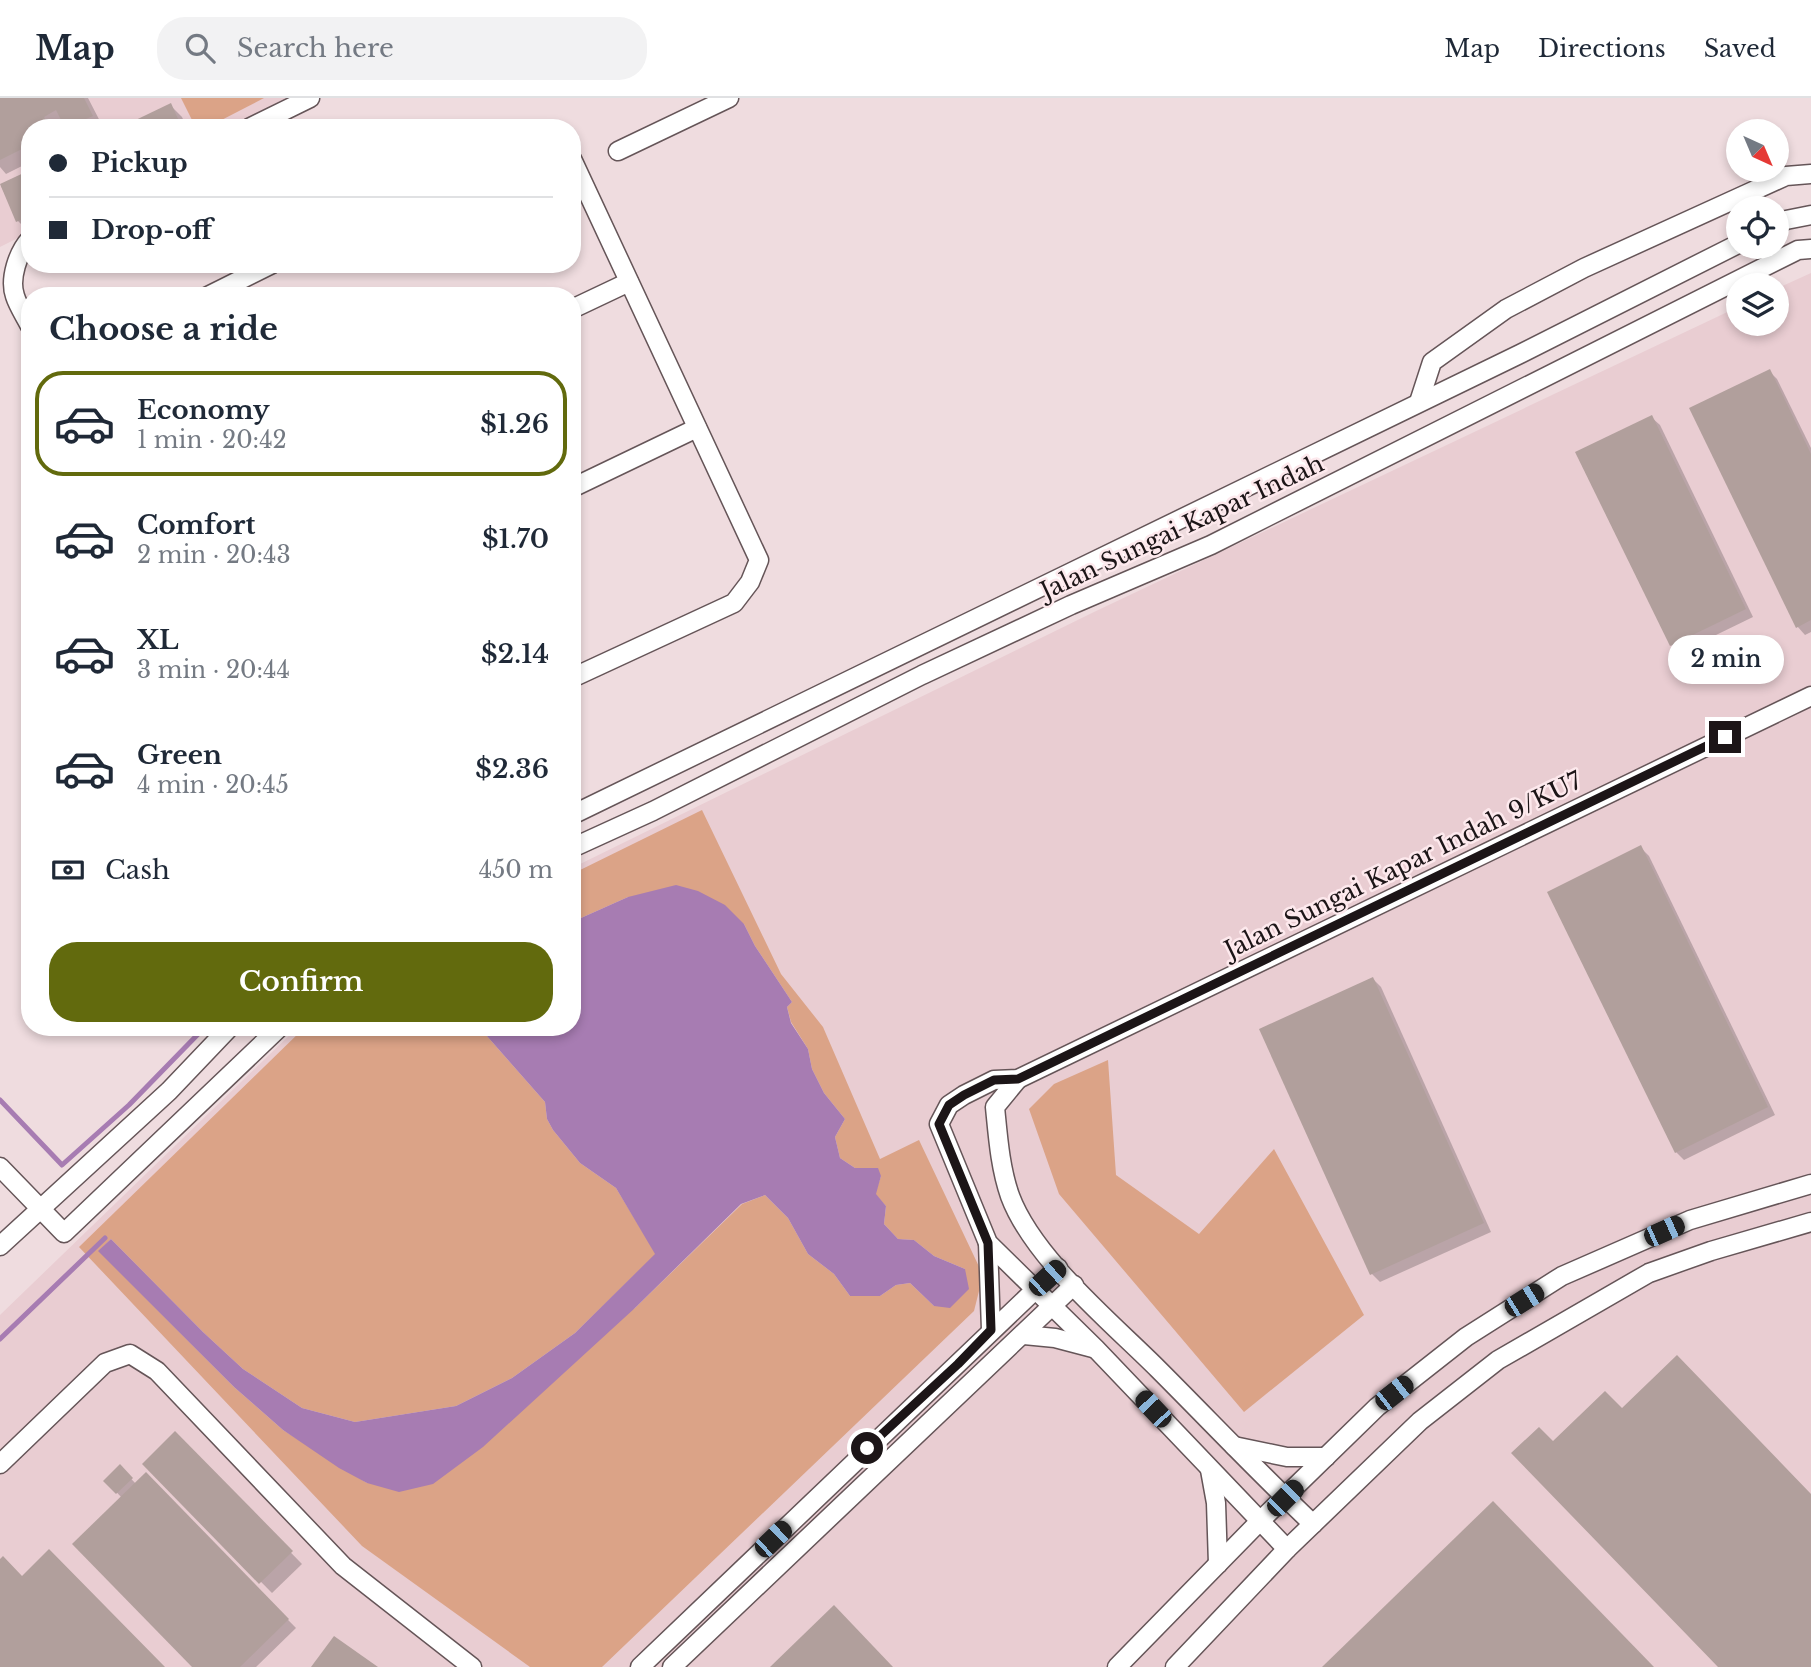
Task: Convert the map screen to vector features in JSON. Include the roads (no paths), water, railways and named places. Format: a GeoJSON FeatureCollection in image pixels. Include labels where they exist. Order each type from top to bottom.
{"type":"FeatureCollection","features":[{"type":"Feature","properties":{"kind":"street"},"geometry":{"type":"LineString","coordinates":[[267,119],[310,98]]}},
{"type":"Feature","properties":{"kind":"street"},"geometry":{"type":"LineString","coordinates":[[618,151],[729,98]]}},
{"type":"Feature","properties":{"kind":"street"},"geometry":{"type":"LineString","coordinates":[[1419,402],[1432,362],[1506,309],[1584,268],[1786,176],[1811,174]]}},
{"type":"Feature","properties":{"kind":"street"},"geometry":{"type":"LineString","coordinates":[[581,178],[759,560],[750,582],[734,603],[581,674]]}},
{"type":"Feature","properties":{"kind":"street"},"geometry":{"type":"LineString","coordinates":[[1789,219],[1811,215]]}},
{"type":"Feature","properties":{"kind":"street","name":"Jalan Sungai Kapar Indah"},"geometry":{"type":"LineString","coordinates":[[581,844],[653,811],[922,675],[1071,605],[1211,545],[1798,250],[1811,249]]}},
{"type":"Feature","properties":{"kind":"street","name":"Jalan Sungai Kapar Indah"},"geometry":{"type":"LineString","coordinates":[[581,811],[1726,250]]}},
{"type":"Feature","properties":{"kind":"street"},"geometry":{"type":"LineString","coordinates":[[21,251],[13,294],[21,309]]}},
{"type":"Feature","properties":{"kind":"street"},"geometry":{"type":"LineString","coordinates":[[226,287],[254,273]]}},
{"type":"Feature","properties":{"kind":"street"},"geometry":{"type":"LineString","coordinates":[[581,305],[629,282]]}},
{"type":"Feature","properties":{"kind":"street"},"geometry":{"type":"LineString","coordinates":[[581,484],[697,428]]}},
{"type":"Feature","properties":{"kind":"street","name":"Jalan Sungai Kapar Indah 9/KU7"},"geometry":{"type":"LineString","coordinates":[[1018,1079],[1811,696]]}},
{"type":"Feature","properties":{"kind":"street"},"geometry":{"type":"LineString","coordinates":[[0,1246],[169,1091],[221,1036]]}},
{"type":"Feature","properties":{"kind":"street"},"geometry":{"type":"LineString","coordinates":[[0,1167],[64,1233],[271,1036]]}},
{"type":"Feature","properties":{"kind":"street"},"geometry":{"type":"LineString","coordinates":[[991,1330],[988,1243],[939,1124],[949,1105],[964,1095],[994,1080],[1018,1079]]}},
{"type":"Feature","properties":{"kind":"street"},"geometry":{"type":"LineString","coordinates":[[1018,1079],[995,1107],[1000,1158],[1011,1197],[1030,1232],[1074,1285],[1313,1524]]}},
{"type":"Feature","properties":{"kind":"street"},"geometry":{"type":"LineString","coordinates":[[1117,1667],[1260,1521],[1377,1407],[1466,1336],[1562,1276],[1690,1220],[1811,1184]]}},
{"type":"Feature","properties":{"kind":"street"},"geometry":{"type":"LineString","coordinates":[[1175,1667],[1287,1549],[1420,1421],[1498,1360],[1649,1273],[1711,1251],[1811,1222]]}},
{"type":"Feature","properties":{"kind":"street"},"geometry":{"type":"LineString","coordinates":[[988,1243],[1096,1349],[1287,1549]]}},
{"type":"Feature","properties":{"kind":"street"},"geometry":{"type":"LineString","coordinates":[[640,1667],[1058,1268]]}},
{"type":"Feature","properties":{"kind":"street"},"geometry":{"type":"LineString","coordinates":[[672,1667],[1074,1285]]}},
{"type":"Feature","properties":{"kind":"street"},"geometry":{"type":"LineString","coordinates":[[1019,1340],[1055,1338],[1096,1349]]}},
{"type":"Feature","properties":{"kind":"street"},"geometry":{"type":"LineString","coordinates":[[0,1464],[106,1363],[130,1353],[157,1371],[343,1566],[472,1667]]}},
{"type":"Feature","properties":{"kind":"street"},"geometry":{"type":"LineString","coordinates":[[1234,1446],[1287,1457],[1326,1457]]}},
{"type":"Feature","properties":{"kind":"street"},"geometry":{"type":"LineString","coordinates":[[1210,1470],[1216,1503],[1218,1564]]}},
{"type":"Feature","properties":{"kind":"waterway"},"geometry":{"type":"LineString","coordinates":[[0,1100],[62,1165],[129,1105],[196,1036]]}},
{"type":"Feature","properties":{"kind":"waterway"},"geometry":{"type":"LineString","coordinates":[[0,1339],[105,1238]]}}]}
